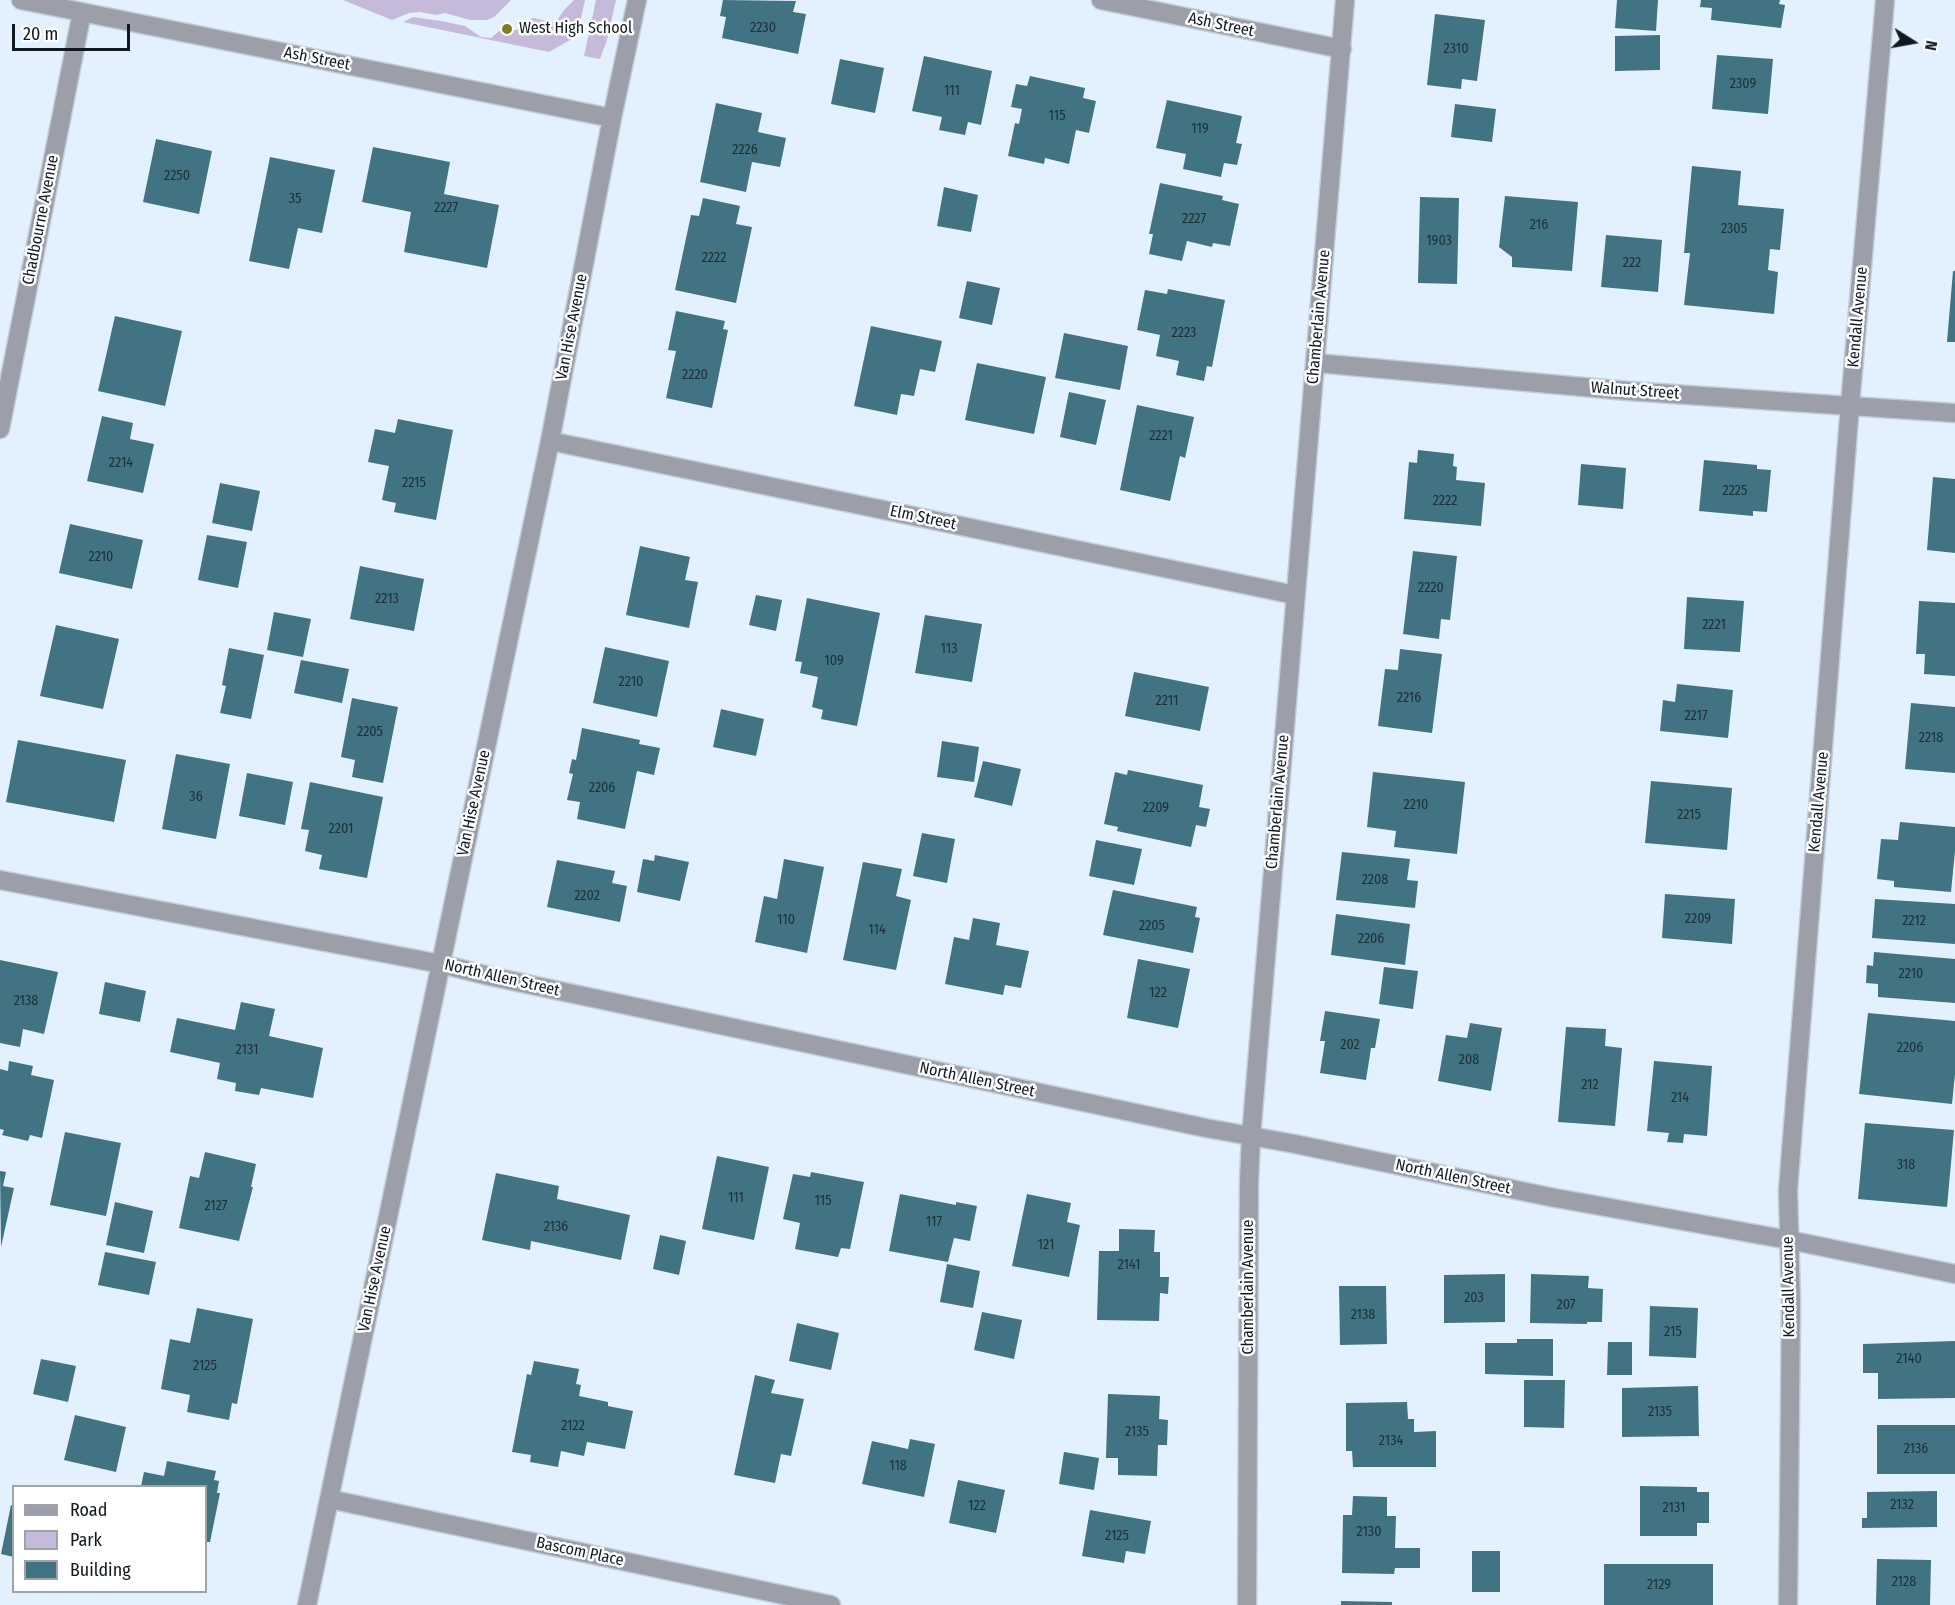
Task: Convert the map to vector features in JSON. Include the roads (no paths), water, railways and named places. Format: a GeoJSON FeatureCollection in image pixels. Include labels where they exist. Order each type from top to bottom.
{"type":"FeatureCollection","features":[{"type":"Feature","properties":{"kind":"street","name":"Ash Street"},"geometry":{"type":"LineString","coordinates":[[21,0],[612,118]]}},
{"type":"Feature","properties":{"kind":"street","name":"Van Hise Avenue"},"geometry":{"type":"LineString","coordinates":[[307,1605],[550,441],[637,0]]}},
{"type":"Feature","properties":{"kind":"street","name":"Ash Street"},"geometry":{"type":"LineString","coordinates":[[1101,0],[1342,49]]}},
{"type":"Feature","properties":{"kind":"street","name":"Chamberlain Avenue"},"geometry":{"type":"LineString","coordinates":[[1247,1605],[1251,1137],[1346,0]]}},
{"type":"Feature","properties":{"kind":"street","name":"Kendall Avenue"},"geometry":{"type":"LineString","coordinates":[[1788,1605],[1791,1304],[1788,1190],[1850,405],[1885,0]]}},
{"type":"Feature","properties":{"kind":"street","name":"Chadbourne Avenue"},"geometry":{"type":"LineString","coordinates":[[0,429],[82,12]]}},
{"type":"Feature","properties":{"kind":"street","name":"Walnut Street"},"geometry":{"type":"LineString","coordinates":[[1316,363],[1628,392],[1955,413]]}},
{"type":"Feature","properties":{"kind":"street","name":"Elm Street"},"geometry":{"type":"LineString","coordinates":[[550,441],[1295,595]]}},
{"type":"Feature","properties":{"kind":"street","name":"North Allen Street"},"geometry":{"type":"LineString","coordinates":[[0,880],[441,964],[1251,1137],[1955,1274]]}},
{"type":"Feature","properties":{"kind":"street","name":"Bascom Place"},"geometry":{"type":"LineString","coordinates":[[329,1499],[784,1600],[831,1605]]}},
{"type":"Feature","properties":{"kind":"place","name":"West High School"},"geometry":{"type":"Point","coordinates":[507,29]}}]}
